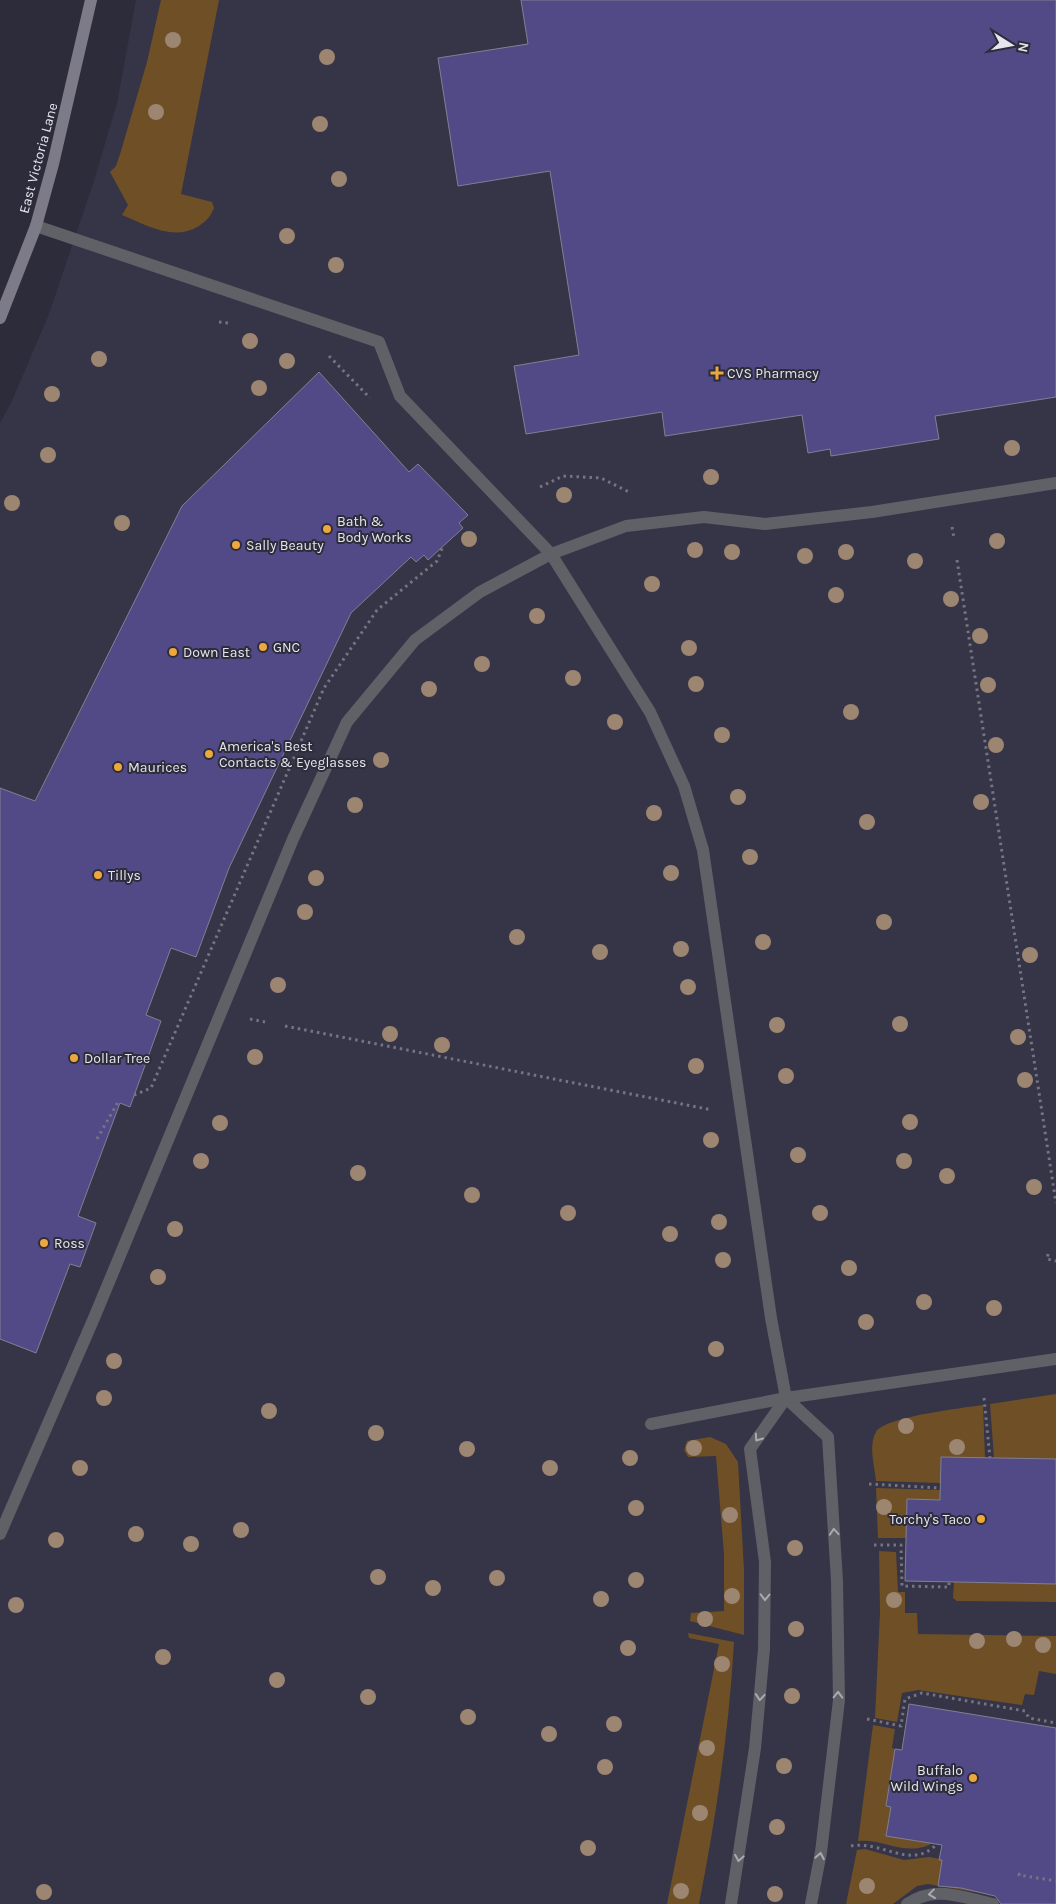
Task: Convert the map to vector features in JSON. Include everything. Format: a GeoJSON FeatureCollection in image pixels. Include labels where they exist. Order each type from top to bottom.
{"type":"FeatureCollection","features":[{"type":"Feature","properties":{"kind":"street","name":"East Victoria Lane"},"geometry":{"type":"LineString","coordinates":[[0,318],[36,226],[58,146],[91,0]]}},
{"type":"Feature","properties":{"kind":"lane"},"geometry":{"type":"LineString","coordinates":[[36,226],[379,342],[400,396],[551,554],[650,712],[684,786],[703,850],[740,1115],[771,1318],[786,1398],[828,1437],[838,1581],[838,1700],[821,1852],[811,1904]]}},
{"type":"Feature","properties":{"kind":"lane"},"geometry":{"type":"LineString","coordinates":[[0,1534],[94,1318],[293,839],[347,722],[415,640],[480,592],[551,554],[626,526],[704,517],[765,524],[872,512],[1056,483]]}},
{"type":"Feature","properties":{"kind":"lane"},"geometry":{"type":"LineString","coordinates":[[651,1424],[786,1398],[1056,1359]]}},
{"type":"Feature","properties":{"kind":"lane"},"geometry":{"type":"LineString","coordinates":[[731,1904],[755,1748],[764,1649],[765,1562],[750,1449],[786,1398]]}},
{"type":"Feature","properties":{"kind":"lane"},"geometry":{"type":"LineString","coordinates":[[907,1904],[925,1894],[940,1893],[993,1904]]}},
{"type":"Feature","properties":{"kind":"path"},"geometry":{"type":"LineString","coordinates":[[220,322],[238,324]]}},
{"type":"Feature","properties":{"kind":"path"},"geometry":{"type":"LineString","coordinates":[[325,352],[376,405]]}},
{"type":"Feature","properties":{"kind":"path"},"geometry":{"type":"LineString","coordinates":[[540,487],[563,476],[601,478],[629,492]]}},
{"type":"Feature","properties":{"kind":"path"},"geometry":{"type":"LineString","coordinates":[[957,560],[1056,1203]]}},
{"type":"Feature","properties":{"kind":"path"},"geometry":{"type":"LineString","coordinates":[[250,1019],[265,1022]]}},
{"type":"Feature","properties":{"kind":"path"},"geometry":{"type":"LineString","coordinates":[[285,1026],[740,1115]]}},
{"type":"Feature","properties":{"kind":"path"},"geometry":{"type":"LineString","coordinates":[[97,1138],[118,1102]]}},
{"type":"Feature","properties":{"kind":"path"},"geometry":{"type":"LineString","coordinates":[[1048,1254],[1047,1259],[1056,1261]]}},
{"type":"Feature","properties":{"kind":"path"},"geometry":{"type":"LineString","coordinates":[[984,1398],[990,1458]]}},
{"type":"Feature","properties":{"kind":"path"},"geometry":{"type":"LineString","coordinates":[[869,1484],[940,1488]]}},
{"type":"Feature","properties":{"kind":"path"},"geometry":{"type":"LineString","coordinates":[[874,1545],[901,1544],[902,1586],[949,1587],[949,1582]]}},
{"type":"Feature","properties":{"kind":"path"},"geometry":{"type":"LineString","coordinates":[[867,1720],[901,1726],[905,1699],[922,1693],[1025,1710],[1029,1718],[1056,1723]]}},
{"type":"Feature","properties":{"kind":"path"},"geometry":{"type":"LineString","coordinates":[[851,1846],[864,1843],[905,1855],[930,1851],[937,1844]]}},
{"type":"Feature","properties":{"kind":"path"},"geometry":{"type":"LineString","coordinates":[[1020,1873],[1019,1875],[1056,1881]]}},
{"type":"Feature","properties":{"kind":"shaded area"},"geometry":{"type":"Polygon","coordinates":[[[136,0],[1056,0],[1056,1904],[0,1904],[0,423],[11,403],[49,314],[94,181],[117,103],[136,0]]]}},
{"type":"Feature","properties":{"kind":"shaded area"},"geometry":{"type":"Polygon","coordinates":[[[161,0],[219,0],[181,194],[212,202],[214,208],[208,218],[199,226],[189,231],[180,232],[160,230],[122,215],[128,205],[110,172],[116,166],[121,151],[147,62],[161,0]]]}},
{"type":"Feature","properties":{"kind":"shaded area"},"geometry":{"type":"Polygon","coordinates":[[[1056,1394],[1056,1459],[994,1458],[990,1404],[1056,1394]]]}},
{"type":"Feature","properties":{"kind":"shaded area"},"geometry":{"type":"Polygon","coordinates":[[[983,1405],[985,1458],[941,1457],[940,1483],[876,1481],[872,1444],[876,1432],[882,1427],[893,1422],[925,1414],[983,1405]]]}},
{"type":"Feature","properties":{"kind":"shaded area"},"geometry":{"type":"Polygon","coordinates":[[[710,1437],[726,1444],[738,1462],[744,1570],[744,1635],[690,1621],[691,1613],[724,1611],[724,1554],[716,1456],[688,1457],[684,1450],[687,1441],[710,1437]]]}},
{"type":"Feature","properties":{"kind":"shaded area"},"geometry":{"type":"Polygon","coordinates":[[[876,1488],[940,1490],[941,1500],[907,1499],[906,1538],[878,1538],[876,1488]]]}},
{"type":"Feature","properties":{"kind":"shaded area"},"geometry":{"type":"Polygon","coordinates":[[[879,1551],[896,1552],[898,1592],[905,1592],[905,1613],[917,1613],[918,1634],[1056,1636],[1056,1674],[1039,1671],[1034,1695],[1025,1694],[1022,1705],[918,1690],[902,1693],[897,1722],[875,1718],[880,1612],[879,1551]]]}},
{"type":"Feature","properties":{"kind":"shaded area"},"geometry":{"type":"Polygon","coordinates":[[[954,1582],[1056,1584],[1056,1602],[957,1601],[953,1598],[954,1582]]]}},
{"type":"Feature","properties":{"kind":"shaded area"},"geometry":{"type":"Polygon","coordinates":[[[688,1633],[734,1642],[732,1675],[721,1774],[699,1904],[667,1904],[719,1644],[689,1638],[688,1633]]]}},
{"type":"Feature","properties":{"kind":"shaded area"},"geometry":{"type":"Polygon","coordinates":[[[873,1725],[895,1729],[892,1748],[895,1749],[886,1805],[891,1807],[886,1836],[931,1843],[929,1845],[910,1849],[876,1842],[858,1841],[873,1725]]]}},
{"type":"Feature","properties":{"kind":"shaded area"},"geometry":{"type":"Polygon","coordinates":[[[865,1849],[904,1860],[929,1857],[1012,1872],[1047,1904],[928,1884],[917,1886],[893,1904],[846,1904],[857,1850],[865,1849]]]}},
{"type":"Feature","properties":{"kind":"building"},"geometry":{"type":"Polygon","coordinates":[[[521,0],[1056,0],[1056,397],[935,416],[939,439],[831,456],[830,449],[808,453],[802,415],[665,436],[662,412],[526,434],[514,366],[579,355],[550,171],[458,186],[438,58],[528,44],[521,0]]]}},
{"type":"Feature","properties":{"kind":"building"},"geometry":{"type":"Polygon","coordinates":[[[319,372],[409,472],[418,464],[468,515],[459,523],[463,528],[428,560],[424,555],[416,562],[411,557],[351,613],[229,868],[196,957],[171,948],[146,1015],[161,1021],[130,1107],[120,1103],[78,1216],[96,1223],[80,1267],[70,1264],[36,1353],[0,1339],[0,788],[35,801],[182,506],[319,372]]]}},
{"type":"Feature","properties":{"kind":"building","name":"Torchy's Taco"},"geometry":{"type":"Polygon","coordinates":[[[941,1457],[1056,1459],[1056,1584],[905,1581],[907,1499],[940,1500],[941,1457]]]}},
{"type":"Feature","properties":{"kind":"building","name":"Buffalo Wild Wings"},"geometry":{"type":"Polygon","coordinates":[[[909,1704],[1056,1728],[1056,1904],[1001,1904],[995,1896],[961,1888],[938,1886],[942,1860],[939,1860],[942,1845],[886,1836],[891,1807],[886,1806],[895,1749],[902,1750],[909,1704]]]}},
{"type":"Feature","properties":{"kind":"place","name":"CVS Pharmacy"},"geometry":{"type":"Point","coordinates":[717,373]}},
{"type":"Feature","properties":{"kind":"place","name":"Bath & Body Works"},"geometry":{"type":"Point","coordinates":[327,529]}},
{"type":"Feature","properties":{"kind":"place","name":"Sally Beauty"},"geometry":{"type":"Point","coordinates":[236,545]}},
{"type":"Feature","properties":{"kind":"place","name":"GNC"},"geometry":{"type":"Point","coordinates":[263,647]}},
{"type":"Feature","properties":{"kind":"place","name":"Down East"},"geometry":{"type":"Point","coordinates":[173,652]}},
{"type":"Feature","properties":{"kind":"place","name":"America's Best Contacts & Eyeglasses"},"geometry":{"type":"Point","coordinates":[209,754]}},
{"type":"Feature","properties":{"kind":"place","name":"Maurices"},"geometry":{"type":"Point","coordinates":[118,767]}},
{"type":"Feature","properties":{"kind":"place","name":"Tillys"},"geometry":{"type":"Point","coordinates":[98,875]}},
{"type":"Feature","properties":{"kind":"place","name":"Dollar Tree"},"geometry":{"type":"Point","coordinates":[74,1058]}},
{"type":"Feature","properties":{"kind":"place","name":"Ross"},"geometry":{"type":"Point","coordinates":[44,1243]}},
{"type":"Feature","properties":{"kind":"place","name":"Torchy's Taco"},"geometry":{"type":"Point","coordinates":[981,1519]}},
{"type":"Feature","properties":{"kind":"place","name":"Buffalo Wild Wings"},"geometry":{"type":"Point","coordinates":[973,1778]}}]}
